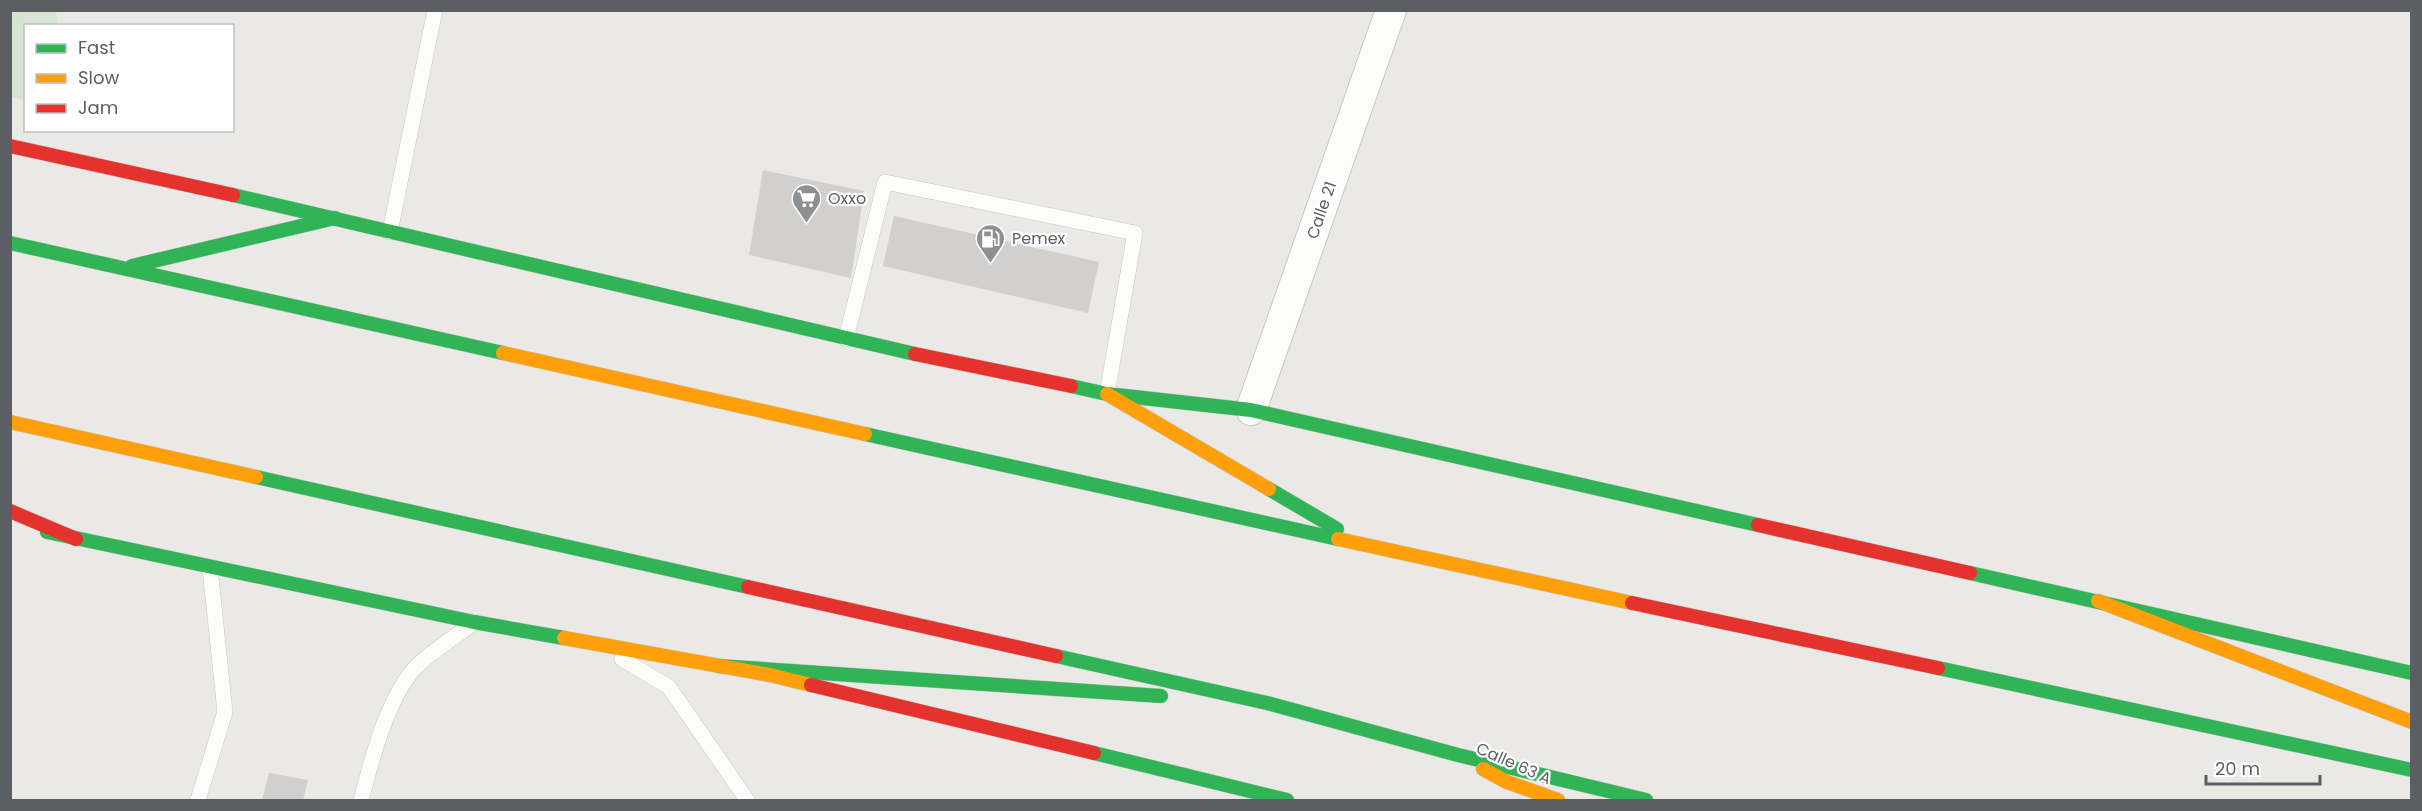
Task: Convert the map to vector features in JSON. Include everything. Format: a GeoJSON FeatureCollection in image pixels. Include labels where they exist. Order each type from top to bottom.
{"type":"FeatureCollection","features":[{"type":"Feature","properties":{"kind":"main road"},"geometry":{"type":"LineString","coordinates":[[10,146],[335,218],[846,339],[1107,394],[1251,410],[2412,673]]}},
{"type":"Feature","properties":{"kind":"main road"},"geometry":{"type":"LineString","coordinates":[[125,268],[335,218]]}},
{"type":"Feature","properties":{"kind":"main road"},"geometry":{"type":"LineString","coordinates":[[10,243],[1364,545],[2412,770]]}},
{"type":"Feature","properties":{"kind":"main road"},"geometry":{"type":"LineString","coordinates":[[1107,394],[1364,545]]}},
{"type":"Feature","properties":{"kind":"main road"},"geometry":{"type":"LineString","coordinates":[[10,422],[1267,703],[1458,755],[1646,801]]}},
{"type":"Feature","properties":{"kind":"main road"},"geometry":{"type":"LineString","coordinates":[[10,511],[76,539]]}},
{"type":"Feature","properties":{"kind":"main road"},"geometry":{"type":"LineString","coordinates":[[10,524],[474,622],[770,675],[1287,801]]}},
{"type":"Feature","properties":{"kind":"main road"},"geometry":{"type":"LineString","coordinates":[[2098,602],[2412,722]]}},
{"type":"Feature","properties":{"kind":"main road"},"geometry":{"type":"LineString","coordinates":[[719,666],[1267,703]]}},
{"type":"Feature","properties":{"kind":"main road","name":"Calle 63 A"},"geometry":{"type":"LineString","coordinates":[[1458,755],[1507,782],[1558,801]]}},
{"type":"Feature","properties":{"kind":"street","name":"Calle 21"},"geometry":{"type":"LineString","coordinates":[[1251,410],[1390,10]]}},
{"type":"Feature","properties":{"kind":"lane"},"geometry":{"type":"LineString","coordinates":[[390,232],[435,10]]}},
{"type":"Feature","properties":{"kind":"lane"},"geometry":{"type":"LineString","coordinates":[[846,339],[885,182],[1101,226],[1135,234],[1107,394]]}},
{"type":"Feature","properties":{"kind":"lane"},"geometry":{"type":"LineString","coordinates":[[198,801],[225,712],[210,568]]}},
{"type":"Feature","properties":{"kind":"lane"},"geometry":{"type":"LineString","coordinates":[[361,801],[375,746],[393,703],[414,669],[474,622]]}},
{"type":"Feature","properties":{"kind":"lane"},"geometry":{"type":"LineString","coordinates":[[600,645],[669,687],[747,801]]}},
{"type":"Feature","properties":{"kind":"green space"},"geometry":{"type":"Polygon","coordinates":[[[10,11],[56,11],[58,24],[24,24],[24,100],[11,97],[10,11]]]}},
{"type":"Feature","properties":{"kind":"building","name":"Oxxo"},"geometry":{"type":"Polygon","coordinates":[[[763,170],[864,191],[851,278],[749,255],[763,170]]]}},
{"type":"Feature","properties":{"kind":"building","name":"Pemex"},"geometry":{"type":"Polygon","coordinates":[[[894,216],[1099,262],[1088,313],[883,266],[894,216]]]}},
{"type":"Feature","properties":{"kind":"building"},"geometry":{"type":"Polygon","coordinates":[[[269,773],[308,780],[303,800],[262,800],[269,773]]]}},
{"type":"Feature","properties":{"kind":"traffic: fast"},"geometry":{"type":"LineString","coordinates":[[233,195],[915,354]]}},
{"type":"Feature","properties":{"kind":"traffic: fast"},"geometry":{"type":"LineString","coordinates":[[132,266],[335,218]]}},
{"type":"Feature","properties":{"kind":"traffic: fast"},"geometry":{"type":"LineString","coordinates":[[10,243],[503,353]]}},
{"type":"Feature","properties":{"kind":"traffic: fast"},"geometry":{"type":"LineString","coordinates":[[1071,386],[1107,394],[1251,410],[1758,525]]}},
{"type":"Feature","properties":{"kind":"traffic: fast"},"geometry":{"type":"LineString","coordinates":[[865,434],[1338,539]]}},
{"type":"Feature","properties":{"kind":"traffic: fast"},"geometry":{"type":"LineString","coordinates":[[256,477],[748,587]]}},
{"type":"Feature","properties":{"kind":"traffic: fast"},"geometry":{"type":"LineString","coordinates":[[1269,489],[1337,529]]}},
{"type":"Feature","properties":{"kind":"traffic: fast"},"geometry":{"type":"LineString","coordinates":[[47,532],[474,622],[564,638]]}},
{"type":"Feature","properties":{"kind":"traffic: fast"},"geometry":{"type":"LineString","coordinates":[[1970,573],[2412,673]]}},
{"type":"Feature","properties":{"kind":"traffic: fast"},"geometry":{"type":"LineString","coordinates":[[1056,656],[1267,703],[1458,755],[1646,800]]}},
{"type":"Feature","properties":{"kind":"traffic: fast"},"geometry":{"type":"LineString","coordinates":[[719,666],[1161,696]]}},
{"type":"Feature","properties":{"kind":"traffic: fast"},"geometry":{"type":"LineString","coordinates":[[1938,668],[2412,770]]}},
{"type":"Feature","properties":{"kind":"traffic: fast"},"geometry":{"type":"LineString","coordinates":[[1094,753],[1287,800]]}},
{"type":"Feature","properties":{"kind":"traffic: slow"},"geometry":{"type":"LineString","coordinates":[[503,353],[865,434]]}},
{"type":"Feature","properties":{"kind":"traffic: slow"},"geometry":{"type":"LineString","coordinates":[[1107,394],[1269,489]]}},
{"type":"Feature","properties":{"kind":"traffic: slow"},"geometry":{"type":"LineString","coordinates":[[10,422],[256,477]]}},
{"type":"Feature","properties":{"kind":"traffic: slow"},"geometry":{"type":"LineString","coordinates":[[1338,539],[1632,603]]}},
{"type":"Feature","properties":{"kind":"traffic: slow"},"geometry":{"type":"LineString","coordinates":[[2098,601],[2412,722]]}},
{"type":"Feature","properties":{"kind":"traffic: slow"},"geometry":{"type":"LineString","coordinates":[[564,638],[770,675],[811,685]]}},
{"type":"Feature","properties":{"kind":"traffic: slow"},"geometry":{"type":"LineString","coordinates":[[1483,769],[1507,782],[1558,800]]}},
{"type":"Feature","properties":{"kind":"traffic: jam"},"geometry":{"type":"LineString","coordinates":[[10,146],[233,195]]}},
{"type":"Feature","properties":{"kind":"traffic: jam"},"geometry":{"type":"LineString","coordinates":[[915,354],[1071,386]]}},
{"type":"Feature","properties":{"kind":"traffic: jam"},"geometry":{"type":"LineString","coordinates":[[10,511],[76,539]]}},
{"type":"Feature","properties":{"kind":"traffic: jam"},"geometry":{"type":"LineString","coordinates":[[1758,525],[1970,573]]}},
{"type":"Feature","properties":{"kind":"traffic: jam"},"geometry":{"type":"LineString","coordinates":[[748,587],[1056,656]]}},
{"type":"Feature","properties":{"kind":"traffic: jam"},"geometry":{"type":"LineString","coordinates":[[1632,603],[1938,668]]}},
{"type":"Feature","properties":{"kind":"traffic: jam"},"geometry":{"type":"LineString","coordinates":[[811,685],[1094,753]]}},
{"type":"Feature","properties":{"kind":"place","name":"Oxxo"},"geometry":{"type":"Point","coordinates":[807,224]}},
{"type":"Feature","properties":{"kind":"place","name":"Pemex"},"geometry":{"type":"Point","coordinates":[991,264]}}]}
